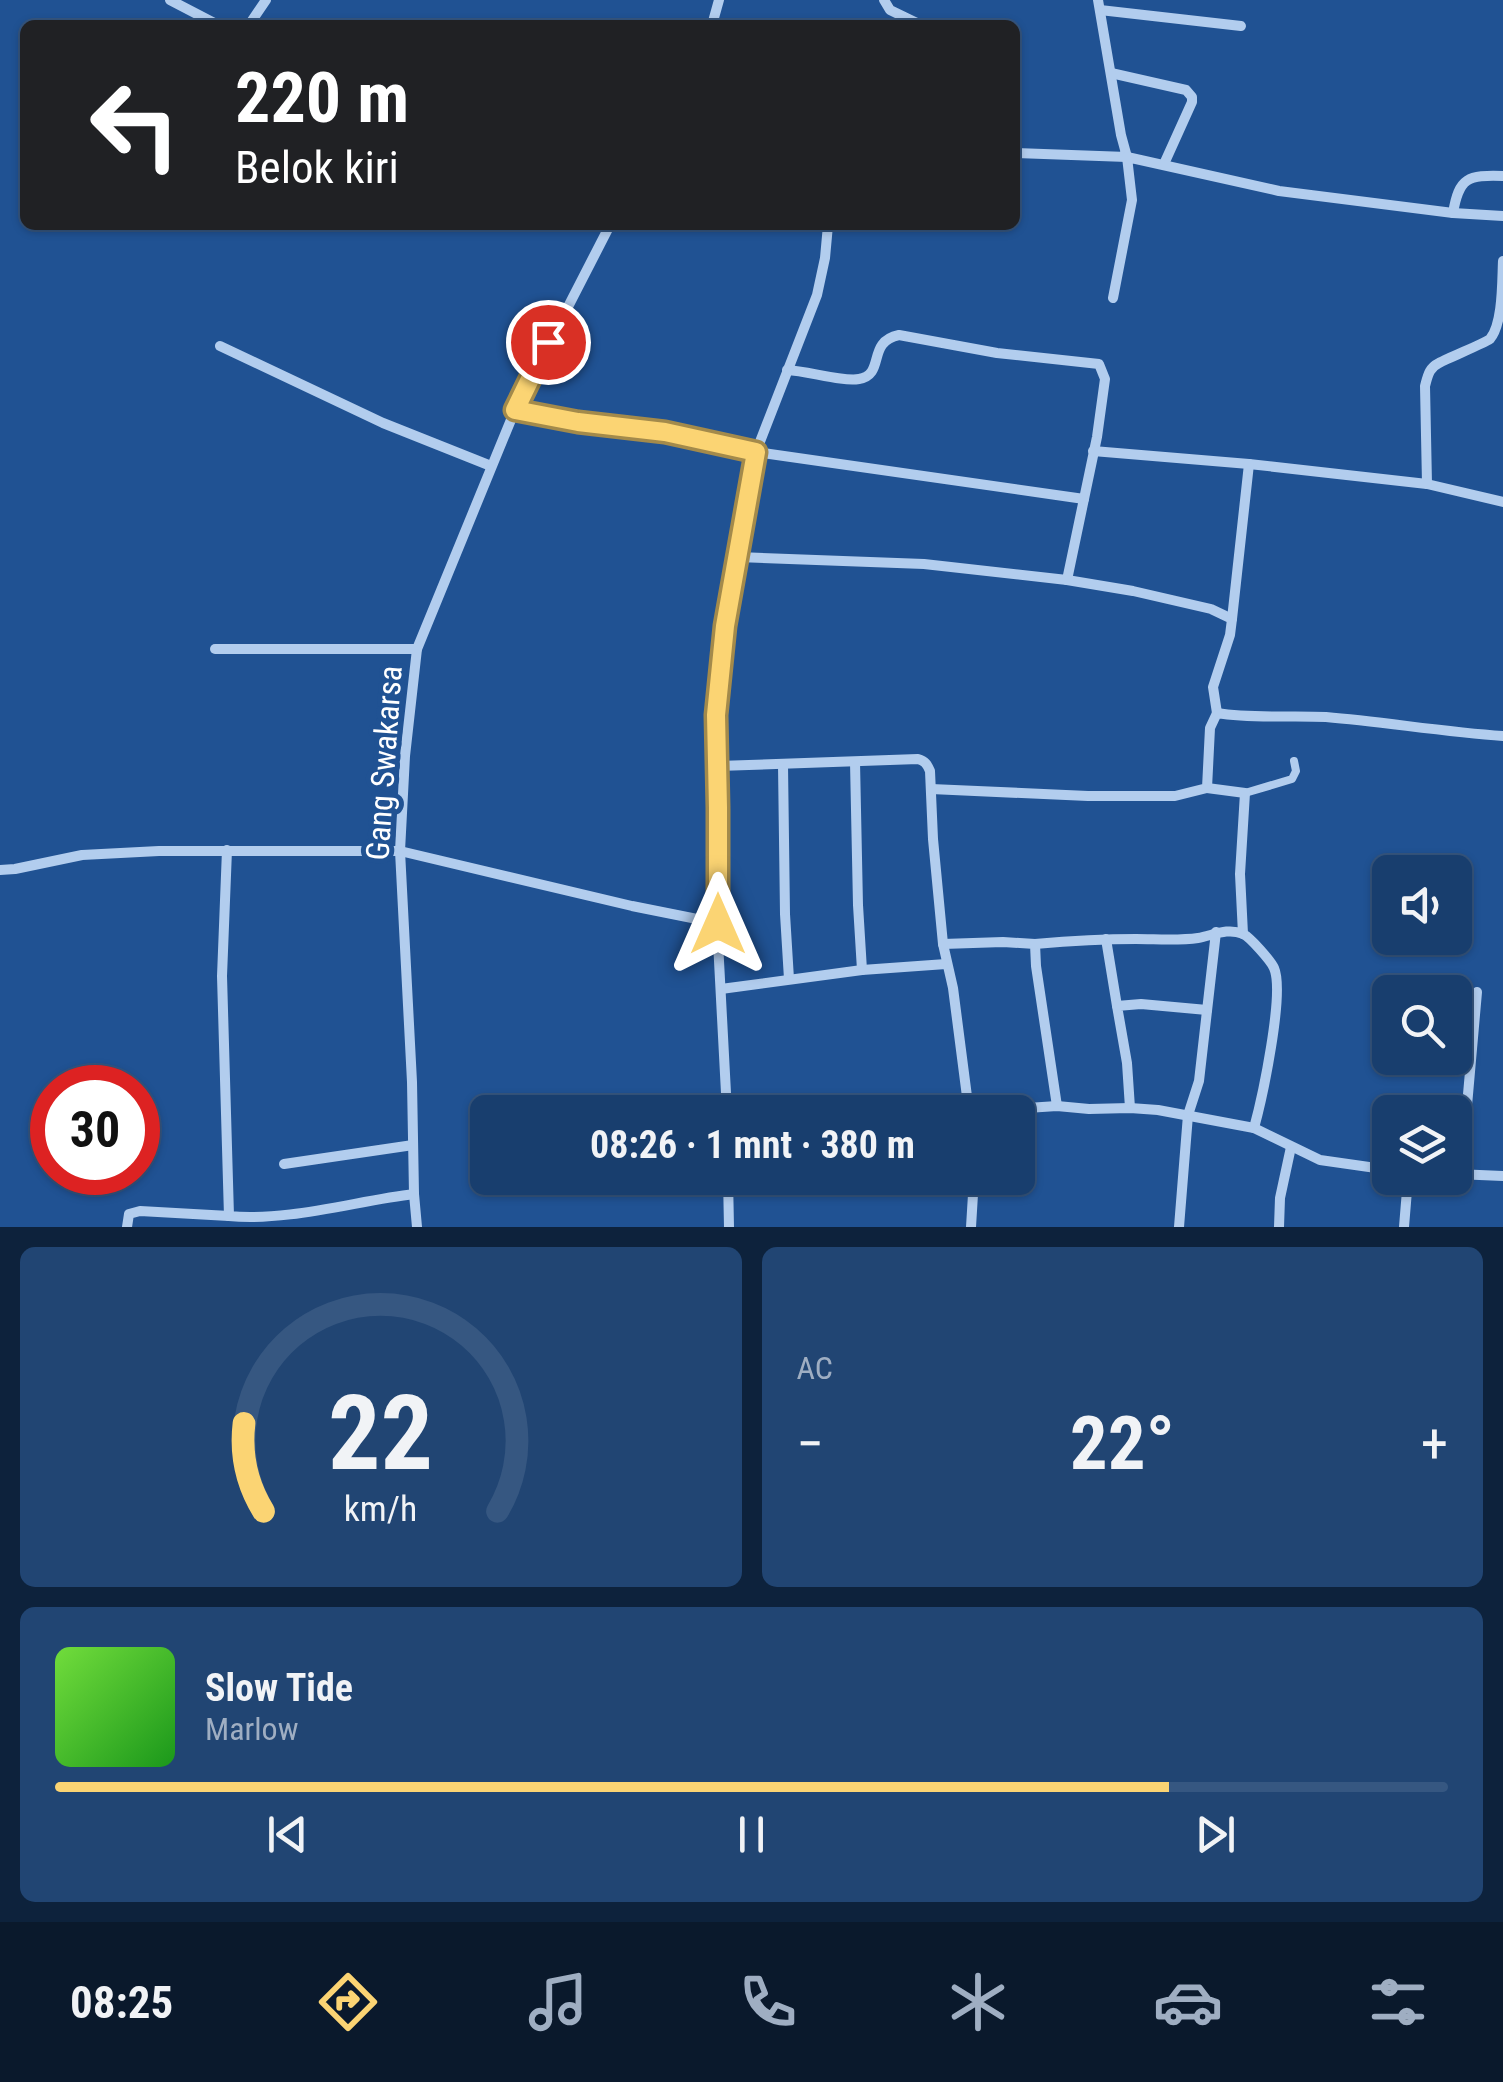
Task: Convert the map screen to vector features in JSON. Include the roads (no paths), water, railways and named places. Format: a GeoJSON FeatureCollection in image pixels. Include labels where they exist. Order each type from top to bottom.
{"type":"FeatureCollection","features":[{"type":"Feature","properties":{"kind":"street"},"geometry":{"type":"LineString","coordinates":[[170,0],[208,20]]}},
{"type":"Feature","properties":{"kind":"street"},"geometry":{"type":"LineString","coordinates":[[884,0],[890,10],[911,20]]}},
{"type":"Feature","properties":{"kind":"street"},"geometry":{"type":"LineString","coordinates":[[1113,298],[1132,200],[1099,5],[1241,26]]}},
{"type":"Feature","properties":{"kind":"street"},"geometry":{"type":"LineString","coordinates":[[1111,73],[1186,90],[1192,97],[1164,164]]}},
{"type":"Feature","properties":{"kind":"street"},"geometry":{"type":"LineString","coordinates":[[1020,153],[1127,157],[1279,190],[1503,216]]}},
{"type":"Feature","properties":{"kind":"street"},"geometry":{"type":"LineString","coordinates":[[1454,213],[1456,193],[1469,178],[1503,176]]}},
{"type":"Feature","properties":{"kind":"street","name":"Gang Swakarsa"},"geometry":{"type":"LineString","coordinates":[[417,1227],[400,851],[405,756],[417,650],[515,410],[607,230]]}},
{"type":"Feature","properties":{"kind":"street"},"geometry":{"type":"LineString","coordinates":[[726,1095],[718,924],[716,715],[725,626],[756,452],[817,295],[828,230]]}},
{"type":"Feature","properties":{"kind":"street"},"geometry":{"type":"LineString","coordinates":[[1427,484],[1428,374],[1439,362],[1488,340],[1496,329],[1503,261]]}},
{"type":"Feature","properties":{"kind":"street"},"geometry":{"type":"LineString","coordinates":[[787,370],[856,380],[867,376],[874,367],[886,338],[898,334],[998,353],[1099,364],[1105,378],[1094,452],[1066,580]]}},
{"type":"Feature","properties":{"kind":"street"},"geometry":{"type":"LineString","coordinates":[[220,346],[383,423],[490,466]]}},
{"type":"Feature","properties":{"kind":"street"},"geometry":{"type":"LineString","coordinates":[[515,410],[665,432],[756,452],[1084,499]]}},
{"type":"Feature","properties":{"kind":"street"},"geometry":{"type":"LineString","coordinates":[[1094,452],[1427,484],[1503,502]]}},
{"type":"Feature","properties":{"kind":"street"},"geometry":{"type":"LineString","coordinates":[[1207,788],[1210,728],[1217,713],[1213,687],[1230,635],[1249,464]]}},
{"type":"Feature","properties":{"kind":"street"},"geometry":{"type":"LineString","coordinates":[[738,558],[924,564],[1066,580],[1211,609],[1232,619]]}},
{"type":"Feature","properties":{"kind":"street"},"geometry":{"type":"LineString","coordinates":[[215,650],[417,650]]}},
{"type":"Feature","properties":{"kind":"street"},"geometry":{"type":"LineString","coordinates":[[1217,713],[1325,718],[1503,736]]}},
{"type":"Feature","properties":{"kind":"street"},"geometry":{"type":"LineString","coordinates":[[718,766],[924,761],[930,771],[943,944],[968,1095]]}},
{"type":"Feature","properties":{"kind":"street"},"geometry":{"type":"LineString","coordinates":[[854,762],[862,970]]}},
{"type":"Feature","properties":{"kind":"street"},"geometry":{"type":"LineString","coordinates":[[783,765],[789,980]]}},
{"type":"Feature","properties":{"kind":"street"},"geometry":{"type":"LineString","coordinates":[[931,789],[1088,796],[1175,796],[1207,788],[1245,793],[1240,874],[1243,934]]}},
{"type":"Feature","properties":{"kind":"street"},"geometry":{"type":"LineString","coordinates":[[0,870],[82,855],[228,850],[400,851],[718,924]]}},
{"type":"Feature","properties":{"kind":"street"},"geometry":{"type":"LineString","coordinates":[[228,850],[222,976],[229,1216]]}},
{"type":"Feature","properties":{"kind":"street"},"geometry":{"type":"LineString","coordinates":[[943,944],[1035,944],[1199,938],[1216,932],[1243,934],[1267,958],[1276,979],[1264,1092],[1254,1128]]}},
{"type":"Feature","properties":{"kind":"street"},"geometry":{"type":"LineString","coordinates":[[1179,1227],[1188,1115],[1200,1081],[1216,932]]}},
{"type":"Feature","properties":{"kind":"street"},"geometry":{"type":"LineString","coordinates":[[1106,939],[1127,1063],[1130,1108]]}},
{"type":"Feature","properties":{"kind":"street"},"geometry":{"type":"LineString","coordinates":[[1035,944],[1057,1106]]}},
{"type":"Feature","properties":{"kind":"street"},"geometry":{"type":"LineString","coordinates":[[721,988],[946,964]]}},
{"type":"Feature","properties":{"kind":"street"},"geometry":{"type":"LineString","coordinates":[[1466,1095],[1477,992]]}},
{"type":"Feature","properties":{"kind":"street"},"geometry":{"type":"LineString","coordinates":[[1117,1006],[1141,1004],[1207,1010]]}},
{"type":"Feature","properties":{"kind":"street"},"geometry":{"type":"LineString","coordinates":[[1035,1108],[1130,1108],[1188,1115],[1254,1128],[1320,1160],[1372,1167]]}},
{"type":"Feature","properties":{"kind":"street"},"geometry":{"type":"LineString","coordinates":[[284,1164],[413,1146]]}},
{"type":"Feature","properties":{"kind":"street"},"geometry":{"type":"LineString","coordinates":[[1279,1227],[1280,1198],[1292,1147]]}},
{"type":"Feature","properties":{"kind":"street"},"geometry":{"type":"LineString","coordinates":[[1472,1175],[1503,1176]]}},
{"type":"Feature","properties":{"kind":"street"},"geometry":{"type":"LineString","coordinates":[[128,1227],[129,1214],[140,1211],[246,1218],[414,1194]]}},
{"type":"Feature","properties":{"kind":"street"},"geometry":{"type":"LineString","coordinates":[[728,1195],[729,1227]]}},
{"type":"Feature","properties":{"kind":"street"},"geometry":{"type":"LineString","coordinates":[[971,1227],[973,1195]]}},
{"type":"Feature","properties":{"kind":"street"},"geometry":{"type":"LineString","coordinates":[[1404,1227],[1407,1195]]}},
{"type":"Feature","properties":{"kind":"lane"},"geometry":{"type":"LineString","coordinates":[[1245,793],[1292,779],[1296,771],[1294,761]]}}]}
